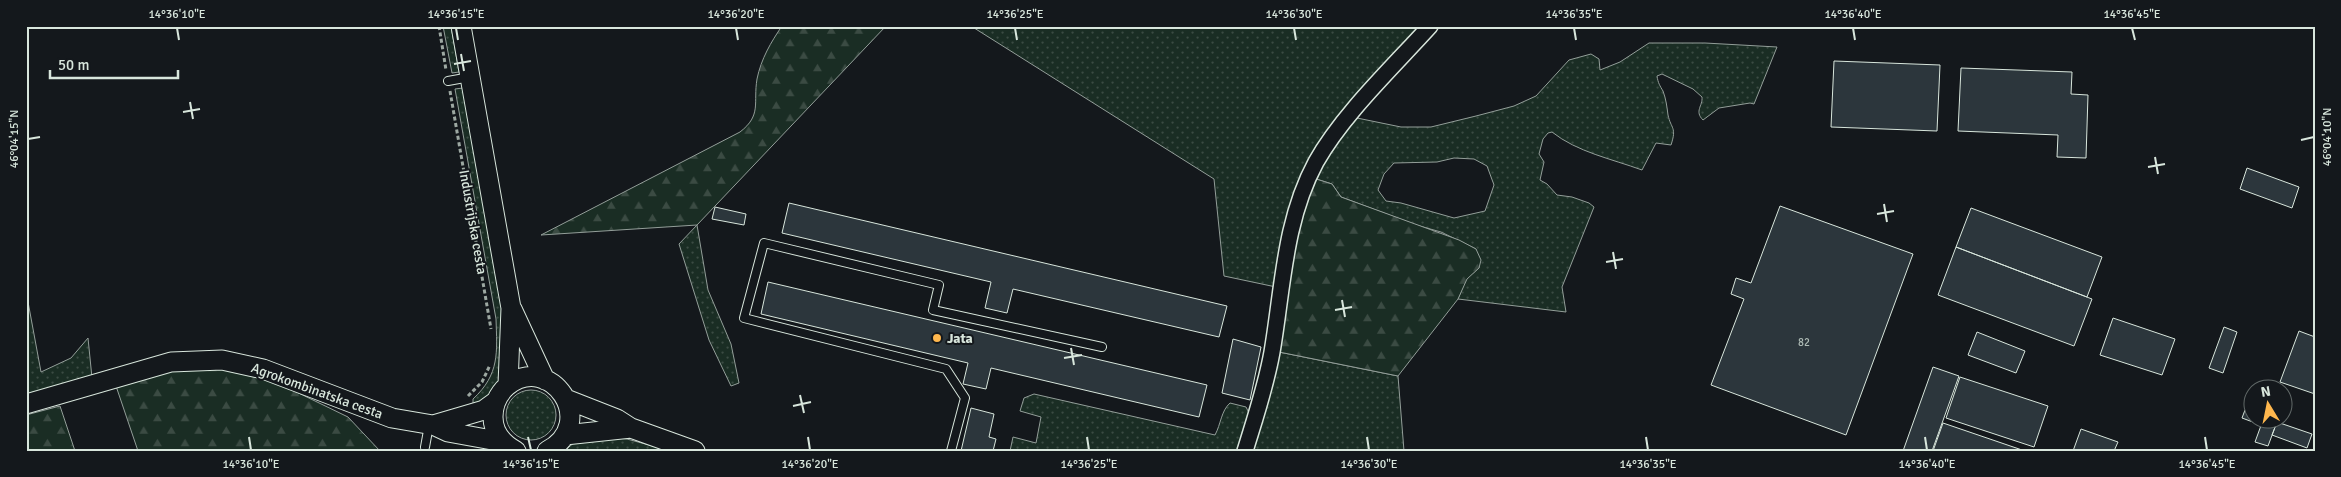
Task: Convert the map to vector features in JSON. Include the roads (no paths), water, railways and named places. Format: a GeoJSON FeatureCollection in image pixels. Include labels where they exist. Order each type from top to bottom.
{"type":"FeatureCollection","features":[{"type":"Feature","properties":{"kind":"street","name":"Industrijska cesta"},"geometry":{"type":"LineString","coordinates":[[461,26],[511,308],[508,386]]}},
{"type":"Feature","properties":{"kind":"street"},"geometry":{"type":"LineString","coordinates":[[1244,451],[1272,353],[1284,262],[1291,233],[1298,205],[1316,162],[1351,113],[1430,26]]}},
{"type":"Feature","properties":{"kind":"street","name":"Industrijska cesta"},"geometry":{"type":"LineString","coordinates":[[511,308],[545,380]]}},
{"type":"Feature","properties":{"kind":"street","name":"Agrokombinatska cesta"},"geometry":{"type":"LineString","coordinates":[[26,404],[171,362],[222,360],[263,369],[378,413],[431,425],[448,432],[510,447]]}},
{"type":"Feature","properties":{"kind":"street"},"geometry":{"type":"LineString","coordinates":[[510,447],[495,428],[493,419],[495,402],[508,386],[526,378],[545,380],[558,387],[566,399],[570,421],[554,446]]}},
{"type":"Feature","properties":{"kind":"street"},"geometry":{"type":"LineString","coordinates":[[566,399],[617,419],[631,428],[695,451]]}},
{"type":"Feature","properties":{"kind":"street","name":"Agrokombinatska cesta"},"geometry":{"type":"LineString","coordinates":[[431,425],[484,410],[495,402]]}},
{"type":"Feature","properties":{"kind":"street"},"geometry":{"type":"LineString","coordinates":[[554,446],[631,428]]}},
{"type":"Feature","properties":{"kind":"lane"},"geometry":{"type":"LineString","coordinates":[[448,81],[470,77]]}},
{"type":"Feature","properties":{"kind":"lane"},"geometry":{"type":"LineString","coordinates":[[951,451],[965,398],[946,369],[744,318],[764,243],[939,285],[933,310],[1102,347]]}},
{"type":"Feature","properties":{"kind":"lane"},"geometry":{"type":"LineString","coordinates":[[425,448],[431,425]]}},
{"type":"Feature","properties":{"kind":"place","name":"Jata"},"geometry":{"type":"Point","coordinates":[937,338]}}]}
